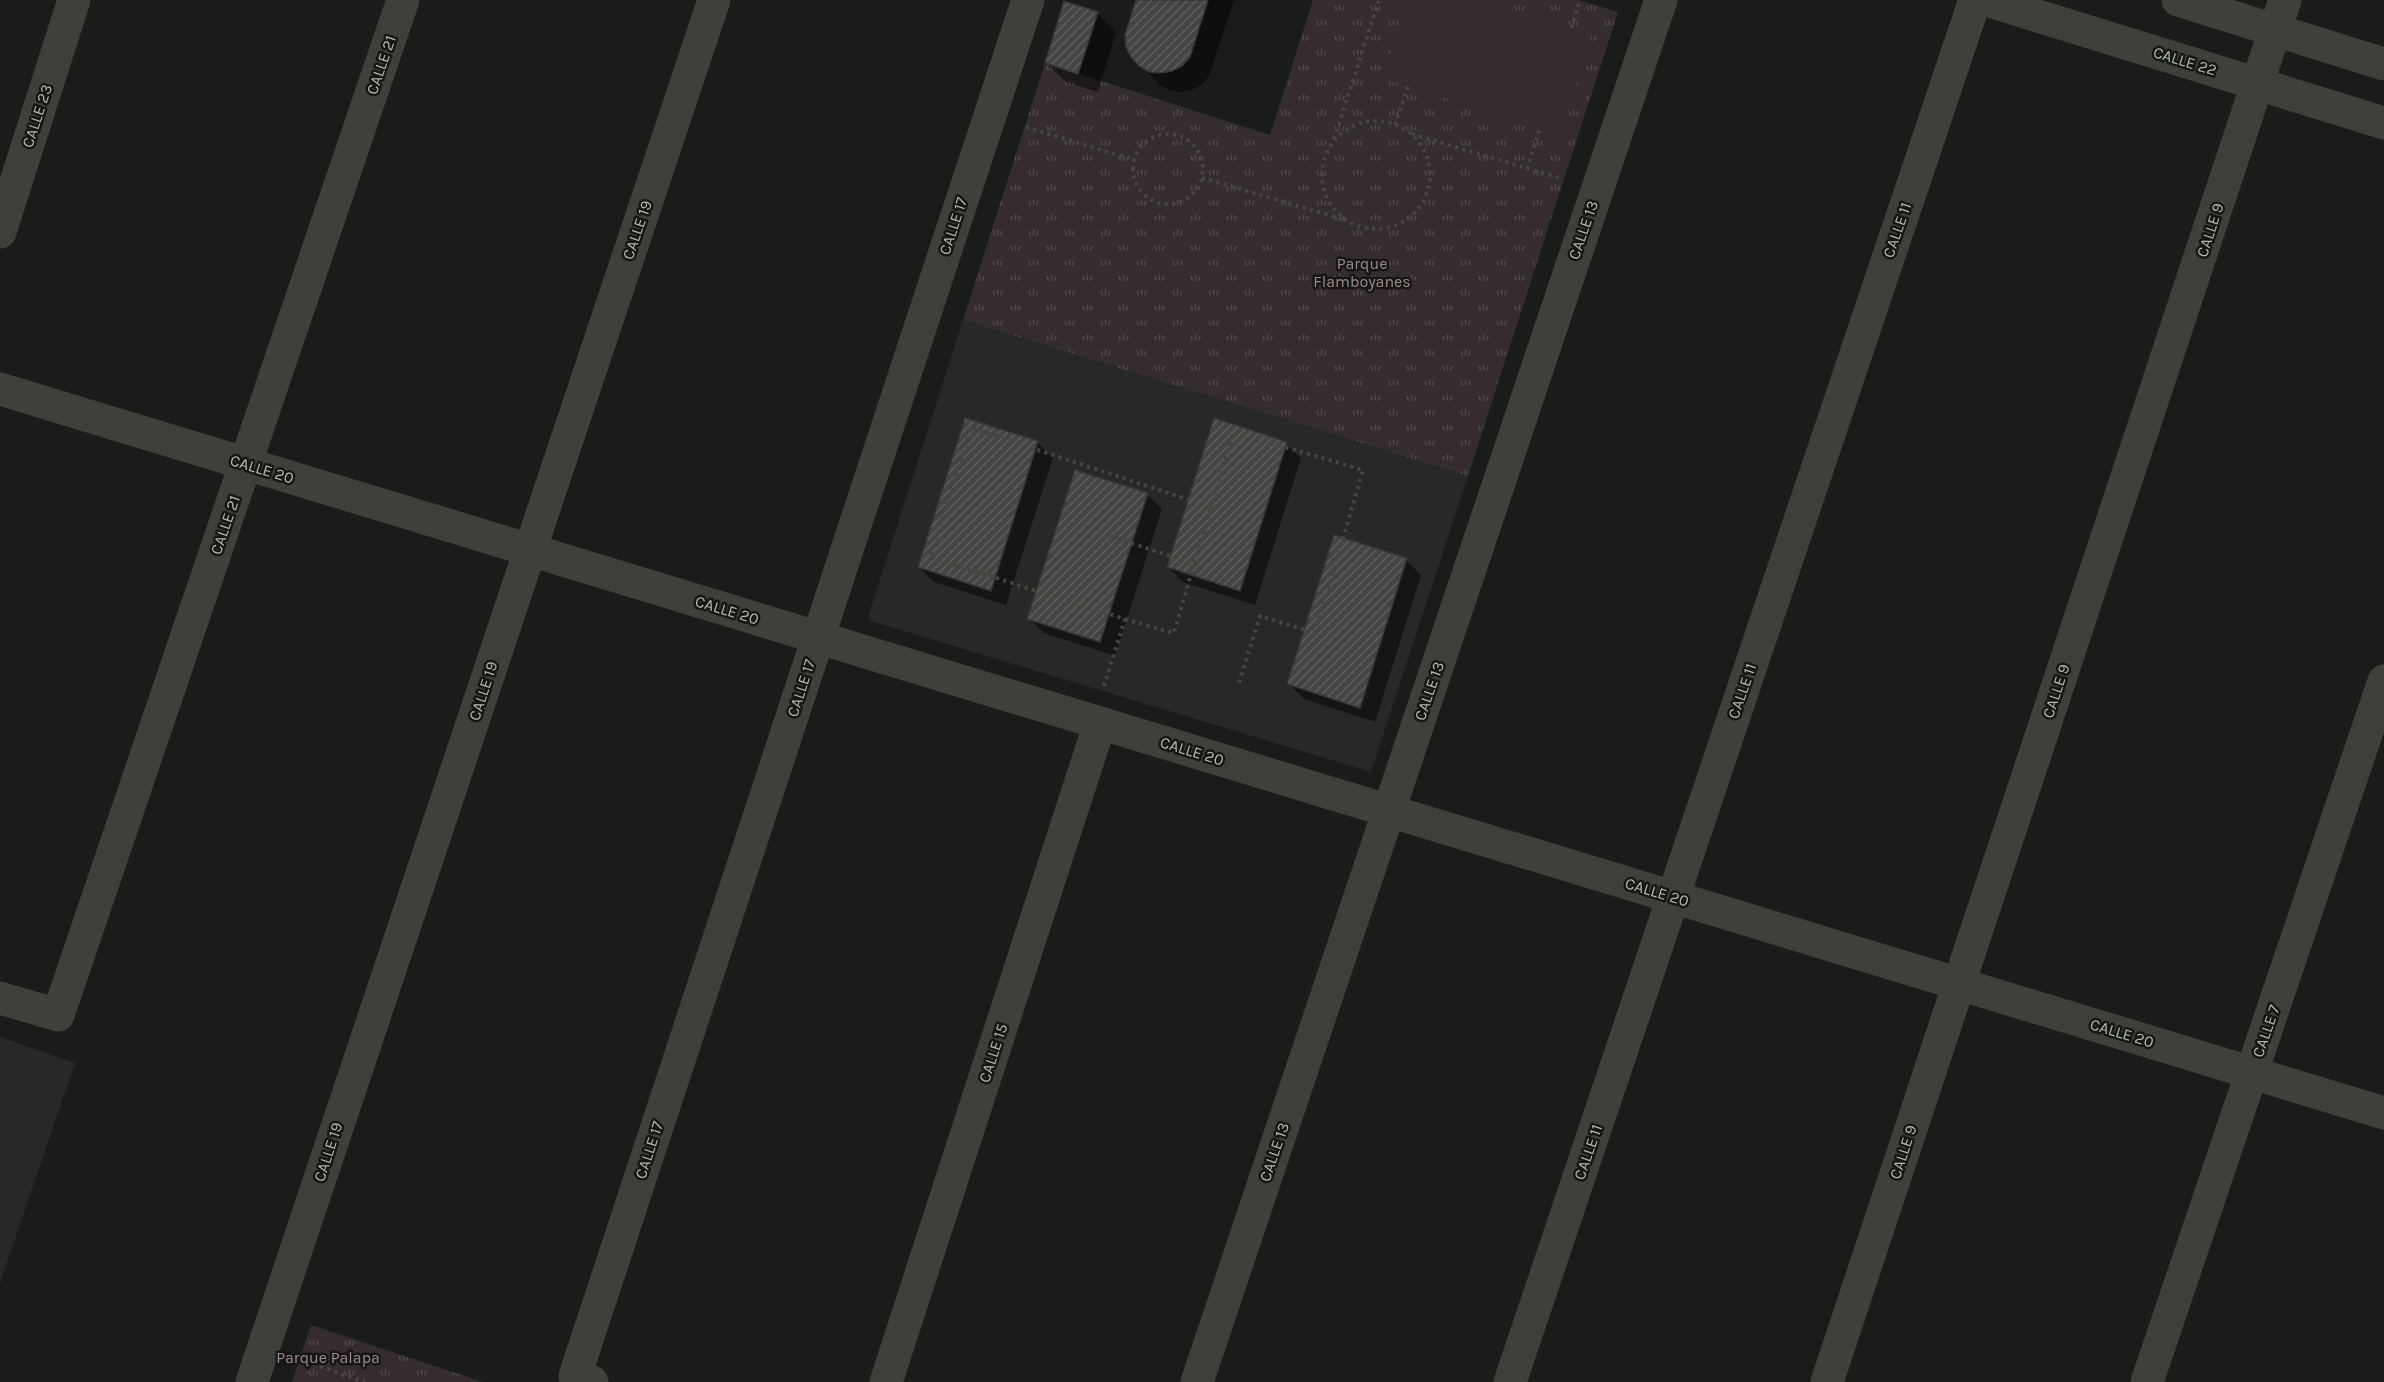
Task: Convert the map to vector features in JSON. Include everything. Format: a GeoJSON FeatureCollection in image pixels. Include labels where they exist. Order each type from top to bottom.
{"type":"FeatureCollection","features":[{"type":"Feature","properties":{"kind":"street","name":"CALLE 23"},"geometry":{"type":"LineString","coordinates":[[0,232],[75,0]]}},
{"type":"Feature","properties":{"kind":"street","name":"CALLE 21"},"geometry":{"type":"LineString","coordinates":[[0,998],[58,1015],[404,0]]}},
{"type":"Feature","properties":{"kind":"street","name":"CALLE 19"},"geometry":{"type":"LineString","coordinates":[[252,1382],[714,0]]}},
{"type":"Feature","properties":{"kind":"street","name":"CALLE 17"},"geometry":{"type":"LineString","coordinates":[[584,1379],[818,638],[1028,0]]}},
{"type":"Feature","properties":{"kind":"street","name":"CALLE 13"},"geometry":{"type":"LineString","coordinates":[[1197,1382],[1661,0]]}},
{"type":"Feature","properties":{"kind":"street","name":"CALLE 11"},"geometry":{"type":"LineString","coordinates":[[1510,1382],[1975,0]]}},
{"type":"Feature","properties":{"kind":"street","name":"CALLE 22"},"geometry":{"type":"LineString","coordinates":[[1986,0],[2384,123]]}},
{"type":"Feature","properties":{"kind":"street"},"geometry":{"type":"LineString","coordinates":[[2178,0],[2280,15],[2384,64]]}},
{"type":"Feature","properties":{"kind":"street","name":"CALLE 9"},"geometry":{"type":"LineString","coordinates":[[1827,1382],[2280,15]]}},
{"type":"Feature","properties":{"kind":"street","name":"CALLE 20"},"geometry":{"type":"LineString","coordinates":[[0,389],[818,638],[1101,708],[1389,810],[2384,1113]]}},
{"type":"Feature","properties":{"kind":"street","name":"CALLE 7"},"geometry":{"type":"LineString","coordinates":[[2147,1382],[2384,681]]}},
{"type":"Feature","properties":{"kind":"street","name":"CALLE 15"},"geometry":{"type":"LineString","coordinates":[[886,1382],[1101,708]]}},
{"type":"Feature","properties":{"kind":"path"},"geometry":{"type":"LineString","coordinates":[[1346,220],[1333,209],[1324,193],[1322,175],[1325,157],[1334,142],[1379,0]]}},
{"type":"Feature","properties":{"kind":"path"},"geometry":{"type":"LineString","coordinates":[[1571,28],[1580,1]]}},
{"type":"Feature","properties":{"kind":"path"},"geometry":{"type":"LineString","coordinates":[[1395,125],[1408,86]]}},
{"type":"Feature","properties":{"kind":"path"},"geometry":{"type":"LineString","coordinates":[[1334,142],[1347,130],[1362,123],[1379,121],[1395,125],[1411,134],[1569,181]]}},
{"type":"Feature","properties":{"kind":"path"},"geometry":{"type":"LineString","coordinates":[[1017,124],[1134,160]]}},
{"type":"Feature","properties":{"kind":"path"},"geometry":{"type":"LineString","coordinates":[[1527,169],[1540,128]]}},
{"type":"Feature","properties":{"kind":"path"},"geometry":{"type":"LineString","coordinates":[[1172,134],[1183,137],[1193,144],[1200,154],[1203,166],[1202,178],[1190,197],[1170,205],[1159,203],[1149,199],[1140,191],[1135,182],[1134,160],[1139,148],[1148,140],[1160,135],[1172,134]]}},
{"type":"Feature","properties":{"kind":"path"},"geometry":{"type":"LineString","coordinates":[[1202,178],[1346,220],[1362,228],[1381,229],[1398,225],[1413,214],[1424,200],[1429,182],[1429,164],[1422,147],[1411,134]]}},
{"type":"Feature","properties":{"kind":"path"},"geometry":{"type":"LineString","coordinates":[[1211,507],[971,428],[930,556],[1174,633],[1234,432],[1363,470],[1316,633],[1260,616],[1238,686]]}},
{"type":"Feature","properties":{"kind":"path"},"geometry":{"type":"LineString","coordinates":[[1110,537],[1194,564]]}},
{"type":"Feature","properties":{"kind":"path"},"geometry":{"type":"LineString","coordinates":[[1101,708],[1125,619]]}},
{"type":"Feature","properties":{"kind":"path"},"geometry":{"type":"LineString","coordinates":[[293,1357],[365,1382]]}},
{"type":"Feature","properties":{"kind":"shaded area"},"geometry":{"type":"Polygon","coordinates":[[[963,320],[1468,476],[1371,772],[871,621],[868,617],[963,320]]]}},
{"type":"Feature","properties":{"kind":"shaded area"},"geometry":{"type":"Polygon","coordinates":[[[0,1037],[75,1063],[0,1283],[0,1037]]]}},
{"type":"Feature","properties":{"kind":"green space","name":"Parque Flamboyanes"},"geometry":{"type":"Polygon","coordinates":[[[1313,0],[1578,0],[1618,12],[1468,476],[963,320],[1045,63],[1270,135],[1313,0]]]}},
{"type":"Feature","properties":{"kind":"green space"},"geometry":{"type":"Polygon","coordinates":[[[1407,0],[1482,0],[1592,35],[1561,135],[1382,78],[1407,0]]]}},
{"type":"Feature","properties":{"kind":"green space","name":"Parque Palapa"},"geometry":{"type":"Polygon","coordinates":[[[311,1325],[483,1382],[292,1382],[311,1325]]]}},
{"type":"Feature","properties":{"kind":"building"},"geometry":{"type":"Polygon","coordinates":[[[1136,0],[1208,0],[1190,57],[1182,66],[1172,71],[1149,72],[1131,57],[1126,47],[1125,35],[1136,0]]]}},
{"type":"Feature","properties":{"kind":"building"},"geometry":{"type":"Polygon","coordinates":[[[1064,1],[1098,12],[1078,74],[1045,63],[1064,1]]]}},
{"type":"Feature","properties":{"kind":"building"},"geometry":{"type":"Polygon","coordinates":[[[965,418],[1038,441],[991,591],[918,567],[965,418]]]}},
{"type":"Feature","properties":{"kind":"building"},"geometry":{"type":"Polygon","coordinates":[[[1214,418],[1287,442],[1240,591],[1167,567],[1214,418]]]}},
{"type":"Feature","properties":{"kind":"building"},"geometry":{"type":"Polygon","coordinates":[[[1075,470],[1148,493],[1100,642],[1027,619],[1075,470]]]}},
{"type":"Feature","properties":{"kind":"building"},"geometry":{"type":"Polygon","coordinates":[[[1334,535],[1407,558],[1360,708],[1287,684],[1334,535]]]}}]}
